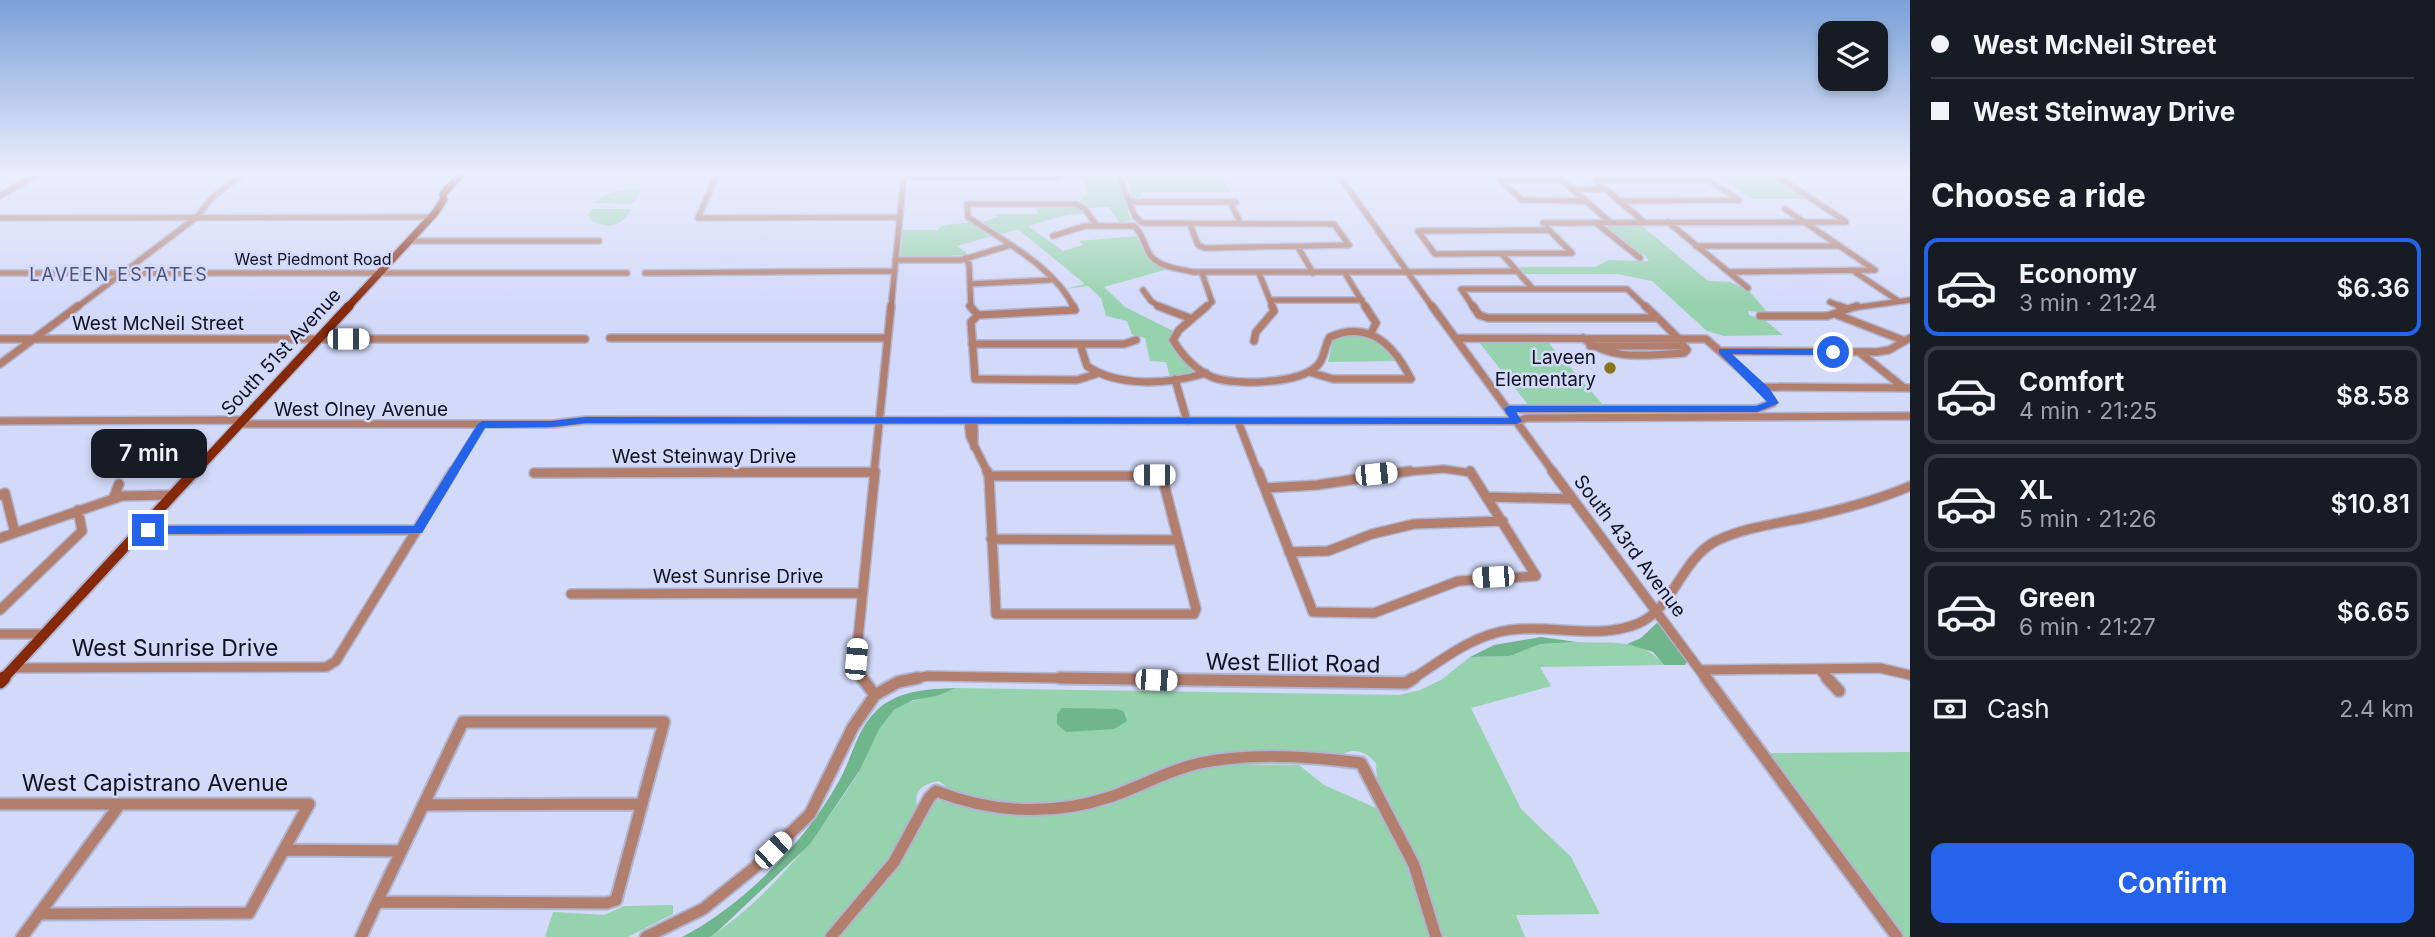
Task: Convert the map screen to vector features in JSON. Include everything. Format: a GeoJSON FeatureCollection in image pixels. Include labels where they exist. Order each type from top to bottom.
{"type":"FeatureCollection","features":[{"type":"Feature","properties":{"kind":"main road","name":"South 51st Avenue"},"geometry":{"type":"LineString","coordinates":[[0,682],[430,218]]}},
{"type":"Feature","properties":{"kind":"street"},"geometry":{"type":"LineString","coordinates":[[0,218],[54,218]]}},
{"type":"Feature","properties":{"kind":"street"},"geometry":{"type":"LineString","coordinates":[[0,364],[196,218]]}},
{"type":"Feature","properties":{"kind":"street"},"geometry":{"type":"LineString","coordinates":[[698,218],[753,218]]}},
{"type":"Feature","properties":{"kind":"street"},"geometry":{"type":"LineString","coordinates":[[646,937],[703,909],[754,868],[810,814],[853,727],[875,695],[860,676],[856,659],[900,218]]}},
{"type":"Feature","properties":{"kind":"street"},"geometry":{"type":"LineString","coordinates":[[969,218],[1011,245],[1050,280],[1071,300],[1074,312],[978,315],[971,321],[975,379],[1077,380],[1096,374]]}},
{"type":"Feature","properties":{"kind":"street"},"geometry":{"type":"LineString","coordinates":[[1090,218],[1096,225]]}},
{"type":"Feature","properties":{"kind":"street"},"geometry":{"type":"LineString","coordinates":[[1135,218],[1151,257],[1185,271],[1517,271]]}},
{"type":"Feature","properties":{"kind":"street"},"geometry":{"type":"LineString","coordinates":[[1239,218],[1241,224]]}},
{"type":"Feature","properties":{"kind":"street","name":"South 43rd Avenue"},"geometry":{"type":"LineString","coordinates":[[1370,218],[1656,613],[1702,670],[1897,937]]}},
{"type":"Feature","properties":{"kind":"street"},"geometry":{"type":"LineString","coordinates":[[1605,218],[1610,222]]}},
{"type":"Feature","properties":{"kind":"street"},"geometry":{"type":"LineString","coordinates":[[1639,218],[1644,222]]}},
{"type":"Feature","properties":{"kind":"street"},"geometry":{"type":"LineString","coordinates":[[1728,272],[1875,271],[1798,218]]}},
{"type":"Feature","properties":{"kind":"street"},"geometry":{"type":"LineString","coordinates":[[1549,230],[1418,231],[1436,254],[1572,253],[1543,223],[1846,222],[1840,218]]}},
{"type":"Feature","properties":{"kind":"street"},"geometry":{"type":"LineString","coordinates":[[1668,222],[1748,288]]}},
{"type":"Feature","properties":{"kind":"street"},"geometry":{"type":"LineString","coordinates":[[1595,223],[1640,258]]}},
{"type":"Feature","properties":{"kind":"street"},"geometry":{"type":"LineString","coordinates":[[1053,236],[1069,228],[1119,224],[1190,224],[1241,224],[1334,224],[1349,247],[1200,247],[1190,224]]}},
{"type":"Feature","properties":{"kind":"street"},"geometry":{"type":"LineString","coordinates":[[409,241],[599,241]]}},
{"type":"Feature","properties":{"kind":"street"},"geometry":{"type":"LineString","coordinates":[[895,260],[965,258],[1011,245]]}},
{"type":"Feature","properties":{"kind":"street"},"geometry":{"type":"LineString","coordinates":[[1696,246],[1840,246]]}},
{"type":"Feature","properties":{"kind":"street"},"geometry":{"type":"LineString","coordinates":[[1298,247],[1313,273]]}},
{"type":"Feature","properties":{"kind":"street"},"geometry":{"type":"LineString","coordinates":[[1502,254],[1532,288]]}},
{"type":"Feature","properties":{"kind":"street"},"geometry":{"type":"LineString","coordinates":[[965,258],[969,264],[970,306],[978,315]]}},
{"type":"Feature","properties":{"kind":"street"},"geometry":{"type":"LineString","coordinates":[[645,273],[895,271]]}},
{"type":"Feature","properties":{"kind":"street"},"geometry":{"type":"LineString","coordinates":[[1855,272],[1897,300]]}},
{"type":"Feature","properties":{"kind":"street","name":"West Piedmont Road"},"geometry":{"type":"LineString","coordinates":[[0,273],[627,273]]}},
{"type":"Feature","properties":{"kind":"street"},"geometry":{"type":"LineString","coordinates":[[1202,273],[1213,298],[1208,308],[1176,332],[1173,340],[1180,351],[1206,373],[1218,379],[1279,380],[1309,372],[1324,358],[1330,337],[1345,331],[1371,333],[1389,343],[1411,379],[1333,379],[1309,372]]}},
{"type":"Feature","properties":{"kind":"street"},"geometry":{"type":"LineString","coordinates":[[1254,341],[1256,332],[1274,313],[1272,300],[1259,273]]}},
{"type":"Feature","properties":{"kind":"street"},"geometry":{"type":"LineString","coordinates":[[1345,273],[1376,323],[1371,333]]}},
{"type":"Feature","properties":{"kind":"street"},"geometry":{"type":"LineString","coordinates":[[970,284],[1050,280]]}},
{"type":"Feature","properties":{"kind":"street"},"geometry":{"type":"LineString","coordinates":[[1583,338],[1590,346],[1607,354],[1684,353],[1687,350],[1658,318],[1627,289],[1461,289],[1482,317],[1658,318]]}},
{"type":"Feature","properties":{"kind":"street"},"geometry":{"type":"LineString","coordinates":[[1143,290],[1146,298],[1154,303],[1192,319]]}},
{"type":"Feature","properties":{"kind":"street"},"geometry":{"type":"LineString","coordinates":[[1272,300],[1362,300]]}},
{"type":"Feature","properties":{"kind":"street"},"geometry":{"type":"LineString","coordinates":[[1760,316],[1814,318],[1847,309],[1910,300]]}},
{"type":"Feature","properties":{"kind":"street"},"geometry":{"type":"LineString","coordinates":[[1830,302],[1847,309]]}},
{"type":"Feature","properties":{"kind":"street"},"geometry":{"type":"LineString","coordinates":[[1835,314],[1907,340]]}},
{"type":"Feature","properties":{"kind":"street"},"geometry":{"type":"LineString","coordinates":[[610,338],[887,338]]}},
{"type":"Feature","properties":{"kind":"street"},"geometry":{"type":"LineString","coordinates":[[1457,338],[1706,338],[1761,387],[1773,403],[1757,409],[1509,409]]}},
{"type":"Feature","properties":{"kind":"street","name":"West McNeil Street"},"geometry":{"type":"LineString","coordinates":[[0,339],[585,339]]}},
{"type":"Feature","properties":{"kind":"street"},"geometry":{"type":"LineString","coordinates":[[972,344],[1124,344],[1136,340]]}},
{"type":"Feature","properties":{"kind":"street"},"geometry":{"type":"LineString","coordinates":[[1723,351],[1859,352],[1889,350],[1907,340]]}},
{"type":"Feature","properties":{"kind":"street"},"geometry":{"type":"LineString","coordinates":[[1080,344],[1085,364],[1096,374],[1121,380],[1175,379],[1206,373]]}},
{"type":"Feature","properties":{"kind":"street"},"geometry":{"type":"LineString","coordinates":[[1859,352],[1907,387]]}},
{"type":"Feature","properties":{"kind":"street"},"geometry":{"type":"LineString","coordinates":[[1175,379],[1187,421]]}},
{"type":"Feature","properties":{"kind":"street"},"geometry":{"type":"LineString","coordinates":[[1761,387],[1907,387]]}},
{"type":"Feature","properties":{"kind":"street","name":"West Olney Avenue"},"geometry":{"type":"LineString","coordinates":[[0,421],[482,425],[552,424],[586,420],[1517,421],[1527,418],[1910,416]]}},
{"type":"Feature","properties":{"kind":"street"},"geometry":{"type":"LineString","coordinates":[[971,421],[969,443],[985,462],[989,476],[996,614],[1194,614],[1162,476],[989,476]]}},
{"type":"Feature","properties":{"kind":"street"},"geometry":{"type":"LineString","coordinates":[[1241,421],[1289,552],[1313,612],[1374,613],[1458,581],[1536,576],[1470,471],[1405,471],[1359,477],[1312,488],[1266,488]]}},
{"type":"Feature","properties":{"kind":"street"},"geometry":{"type":"LineString","coordinates":[[141,530],[417,530],[482,425]]}},
{"type":"Feature","properties":{"kind":"street","name":"West Steinway Drive"},"geometry":{"type":"LineString","coordinates":[[534,473],[874,472]]}},
{"type":"Feature","properties":{"kind":"street"},"geometry":{"type":"LineString","coordinates":[[113,499],[119,485]]}},
{"type":"Feature","properties":{"kind":"street"},"geometry":{"type":"LineString","coordinates":[[1656,613],[1676,577],[1704,547],[1731,534],[1770,523],[1802,518],[1910,486]]}},
{"type":"Feature","properties":{"kind":"street"},"geometry":{"type":"LineString","coordinates":[[0,495],[5,493],[15,533]]}},
{"type":"Feature","properties":{"kind":"street"},"geometry":{"type":"LineString","coordinates":[[0,538],[113,499],[173,495]]}},
{"type":"Feature","properties":{"kind":"street"},"geometry":{"type":"LineString","coordinates":[[1488,497],[1571,497]]}},
{"type":"Feature","properties":{"kind":"street"},"geometry":{"type":"LineString","coordinates":[[0,610],[82,531],[78,510]]}},
{"type":"Feature","properties":{"kind":"street"},"geometry":{"type":"LineString","coordinates":[[1289,552],[1328,551],[1373,534],[1414,524],[1503,521]]}},
{"type":"Feature","properties":{"kind":"street","name":"West Sunrise Drive"},"geometry":{"type":"LineString","coordinates":[[13,668],[313,667],[337,661],[417,530]]}},
{"type":"Feature","properties":{"kind":"street"},"geometry":{"type":"LineString","coordinates":[[991,540],[1178,540]]}},
{"type":"Feature","properties":{"kind":"street","name":"West Sunrise Drive"},"geometry":{"type":"LineString","coordinates":[[571,594],[862,593]]}},
{"type":"Feature","properties":{"kind":"street","name":"West Elliot Road"},"geometry":{"type":"LineString","coordinates":[[875,695],[898,682],[927,676],[1406,683],[1480,637],[1508,630],[1546,627],[1621,629],[1656,613]]}},
{"type":"Feature","properties":{"kind":"street"},"geometry":{"type":"LineString","coordinates":[[0,634],[45,634]]}},
{"type":"Feature","properties":{"kind":"street"},"geometry":{"type":"LineString","coordinates":[[1702,670],[1880,668],[1910,675]]}},
{"type":"Feature","properties":{"kind":"street"},"geometry":{"type":"LineString","coordinates":[[1819,669],[1839,691]]}},
{"type":"Feature","properties":{"kind":"street"},"geometry":{"type":"LineString","coordinates":[[361,937],[377,902],[401,851],[463,722],[664,722],[616,900],[607,903],[377,902]]}},
{"type":"Feature","properties":{"kind":"street"},"geometry":{"type":"LineString","coordinates":[[831,937],[894,862],[930,798],[948,797],[993,806],[1067,806],[1107,798],[1198,764],[1290,760],[1361,763],[1414,865],[1436,937]]}},
{"type":"Feature","properties":{"kind":"street","name":"West Capistrano Avenue"},"geometry":{"type":"LineString","coordinates":[[0,804],[309,804],[284,850]]}},
{"type":"Feature","properties":{"kind":"street"},"geometry":{"type":"LineString","coordinates":[[22,937],[120,804]]}},
{"type":"Feature","properties":{"kind":"street"},"geometry":{"type":"LineString","coordinates":[[423,805],[642,804]]}},
{"type":"Feature","properties":{"kind":"street"},"geometry":{"type":"LineString","coordinates":[[39,914],[248,913],[284,850],[401,851]]}},
{"type":"Feature","properties":{"kind":"green space"},"geometry":{"type":"Polygon","coordinates":[[[590,218],[625,218],[610,226],[592,221],[590,218]]]}},
{"type":"Feature","properties":{"kind":"green space"},"geometry":{"type":"Polygon","coordinates":[[[996,218],[1057,218],[1028,226],[1063,251],[1083,245],[1079,241],[1137,236],[1145,255],[1168,269],[1104,287],[1125,307],[1173,331],[1172,346],[1199,374],[1170,377],[1166,362],[1150,361],[1145,338],[1132,335],[1127,321],[1106,316],[1101,298],[1088,286],[1065,289],[1085,284],[1018,229],[999,235],[980,223],[996,218]]]}},
{"type":"Feature","properties":{"kind":"green space"},"geometry":{"type":"Polygon","coordinates":[[[1116,218],[1130,218],[1131,220],[1120,223],[1116,218]]]}},
{"type":"Feature","properties":{"kind":"green space"},"geometry":{"type":"Polygon","coordinates":[[[971,222],[992,236],[957,246],[969,255],[900,258],[903,230],[938,230],[941,226],[971,222]]]}},
{"type":"Feature","properties":{"kind":"green space"},"geometry":{"type":"Polygon","coordinates":[[[1602,225],[1641,225],[1708,281],[1730,282],[1749,291],[1768,313],[1748,311],[1749,315],[1766,321],[1783,335],[1724,336],[1707,331],[1652,281],[1617,274],[1525,274],[1519,267],[1595,267],[1609,260],[1649,261],[1645,255],[1632,252],[1602,225]]]}},
{"type":"Feature","properties":{"kind":"green space"},"geometry":{"type":"Polygon","coordinates":[[[1358,333],[1386,343],[1396,361],[1328,362],[1333,340],[1358,333]]]}},
{"type":"Feature","properties":{"kind":"green space"},"geometry":{"type":"Polygon","coordinates":[[[1479,342],[1548,342],[1604,406],[1529,406],[1479,342]]]}},
{"type":"Feature","properties":{"kind":"green space"},"geometry":{"type":"Polygon","coordinates":[[[1659,621],[1687,662],[1685,665],[1664,665],[1653,652],[1627,644],[1641,638],[1659,621]]]}},
{"type":"Feature","properties":{"kind":"green space"},"geometry":{"type":"Polygon","coordinates":[[[1541,637],[1577,642],[1540,644],[1510,656],[1470,657],[1494,645],[1541,637]]]}},
{"type":"Feature","properties":{"kind":"green space"},"geometry":{"type":"Polygon","coordinates":[[[1577,642],[1635,646],[1655,656],[1664,665],[1540,667],[1551,686],[1471,708],[1521,809],[1571,857],[1600,914],[1516,915],[1525,937],[1441,937],[1422,869],[1377,779],[1376,763],[1368,755],[1354,751],[1338,757],[1191,761],[1107,792],[1071,801],[1040,804],[1010,804],[968,798],[956,794],[939,781],[933,782],[920,789],[916,797],[918,809],[876,878],[838,924],[823,937],[710,937],[753,904],[791,864],[856,777],[882,723],[896,709],[918,699],[956,688],[1399,695],[1420,690],[1441,680],[1470,657],[1510,656],[1540,644],[1577,642]]]}},
{"type":"Feature","properties":{"kind":"green space"},"geometry":{"type":"Polygon","coordinates":[[[956,688],[936,696],[913,700],[894,710],[879,729],[860,770],[810,844],[710,937],[682,937],[728,908],[771,870],[791,848],[825,804],[844,772],[864,726],[876,711],[903,695],[924,690],[956,688]]]}},
{"type":"Feature","properties":{"kind":"green space"},"geometry":{"type":"Polygon","coordinates":[[[1062,708],[1118,709],[1124,712],[1127,721],[1114,729],[1066,732],[1057,724],[1057,714],[1062,708]]]}},
{"type":"Feature","properties":{"kind":"green space"},"geometry":{"type":"Polygon","coordinates":[[[1910,752],[1910,937],[1903,937],[1767,753],[1910,752]]]}},
{"type":"Feature","properties":{"kind":"green space"},"geometry":{"type":"Polygon","coordinates":[[[1227,764],[1299,765],[1324,785],[1383,811],[1410,870],[1430,937],[838,937],[903,857],[934,802],[938,800],[1005,810],[1057,811],[1092,804],[1187,773],[1227,764]]]}},
{"type":"Feature","properties":{"kind":"green space"},"geometry":{"type":"Polygon","coordinates":[[[673,905],[673,914],[628,937],[545,937],[553,912],[604,915],[624,906],[673,905]]]}},
{"type":"Feature","properties":{"kind":"place","name":"Laveen Elementary"},"geometry":{"type":"Point","coordinates":[1610,368]}},
{"type":"Feature","properties":{"kind":"district","name":"LAVEEN ESTATES"},"geometry":{"type":"Point","coordinates":[119,274]}},
{"type":"Feature","properties":{"kind":"route"},"geometry":{"type":"LineString","coordinates":[[148,530],[417,530],[482,425],[552,424],[586,420],[1517,421],[1509,409],[1757,409],[1773,403],[1765,391],[1723,351],[1833,352]]}}]}
